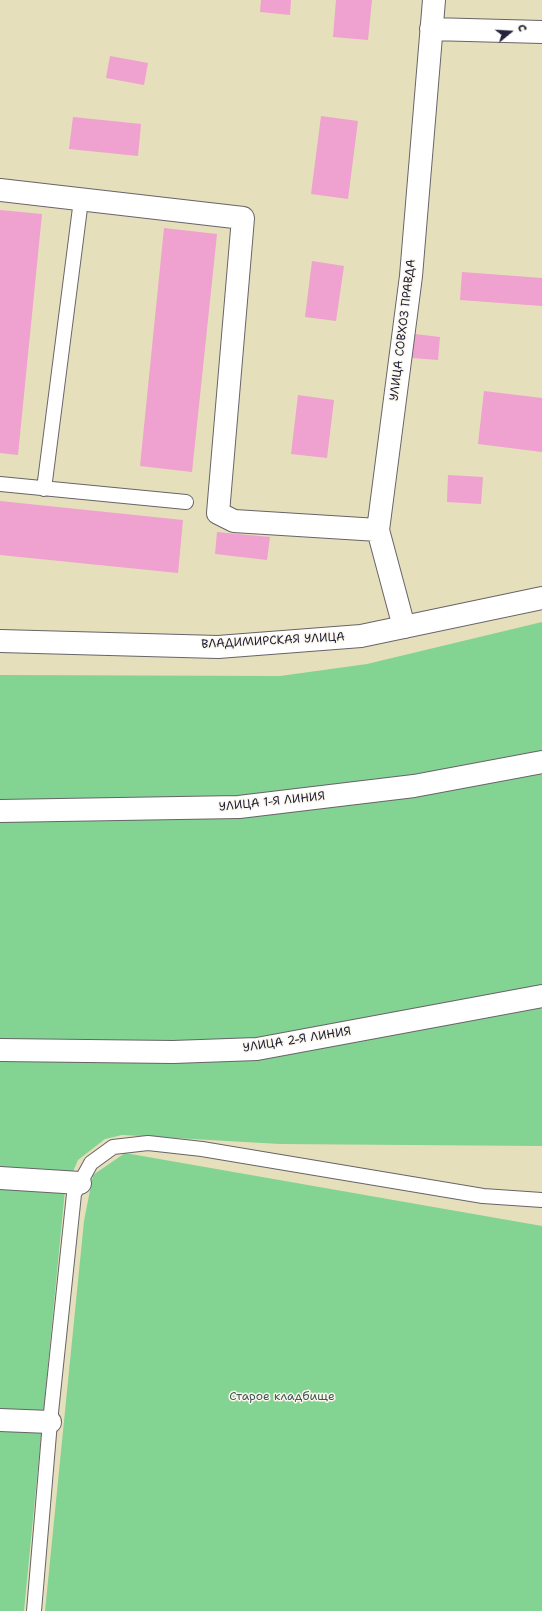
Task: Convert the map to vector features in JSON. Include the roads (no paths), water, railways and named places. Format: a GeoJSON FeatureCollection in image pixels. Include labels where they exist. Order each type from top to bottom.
{"type":"FeatureCollection","features":[{"type":"Feature","properties":{"kind":"street","name":"УЛИЦА СОВХОЗ ПРАВДА"},"geometry":{"type":"LineString","coordinates":[[404,627],[378,530],[411,276],[434,0]]}},
{"type":"Feature","properties":{"kind":"street"},"geometry":{"type":"LineString","coordinates":[[432,29],[542,32]]}},
{"type":"Feature","properties":{"kind":"street"},"geometry":{"type":"LineString","coordinates":[[0,190],[243,218],[218,513],[234,521],[378,530]]}},
{"type":"Feature","properties":{"kind":"street","name":"ВЛАДИМИРСКАЯ УЛИЦА"},"geometry":{"type":"LineString","coordinates":[[0,641],[218,646],[360,636],[542,598]]}},
{"type":"Feature","properties":{"kind":"street","name":"УЛИЦА 1-Я ЛИНИЯ"},"geometry":{"type":"LineString","coordinates":[[0,811],[239,807],[414,786],[542,762]]}},
{"type":"Feature","properties":{"kind":"street","name":"УЛИЦА 2-Я ЛИНИЯ"},"geometry":{"type":"LineString","coordinates":[[0,1050],[173,1052],[257,1049],[542,996]]}},
{"type":"Feature","properties":{"kind":"street"},"geometry":{"type":"LineString","coordinates":[[0,1178],[80,1183]]}},
{"type":"Feature","properties":{"kind":"street"},"geometry":{"type":"LineString","coordinates":[[0,1420],[50,1422]]}},
{"type":"Feature","properties":{"kind":"lane"},"geometry":{"type":"LineString","coordinates":[[44,489],[81,200]]}},
{"type":"Feature","properties":{"kind":"lane"},"geometry":{"type":"LineString","coordinates":[[0,484],[186,502]]}},
{"type":"Feature","properties":{"kind":"lane"},"geometry":{"type":"LineString","coordinates":[[34,1611],[50,1422],[74,1194],[90,1163],[113,1147],[148,1143],[202,1149],[483,1196],[542,1200]]}},
{"type":"Feature","properties":{"kind":"park label","name":"Старое кладбище"},"geometry":{"type":"Point","coordinates":[282,1397]}}]}
